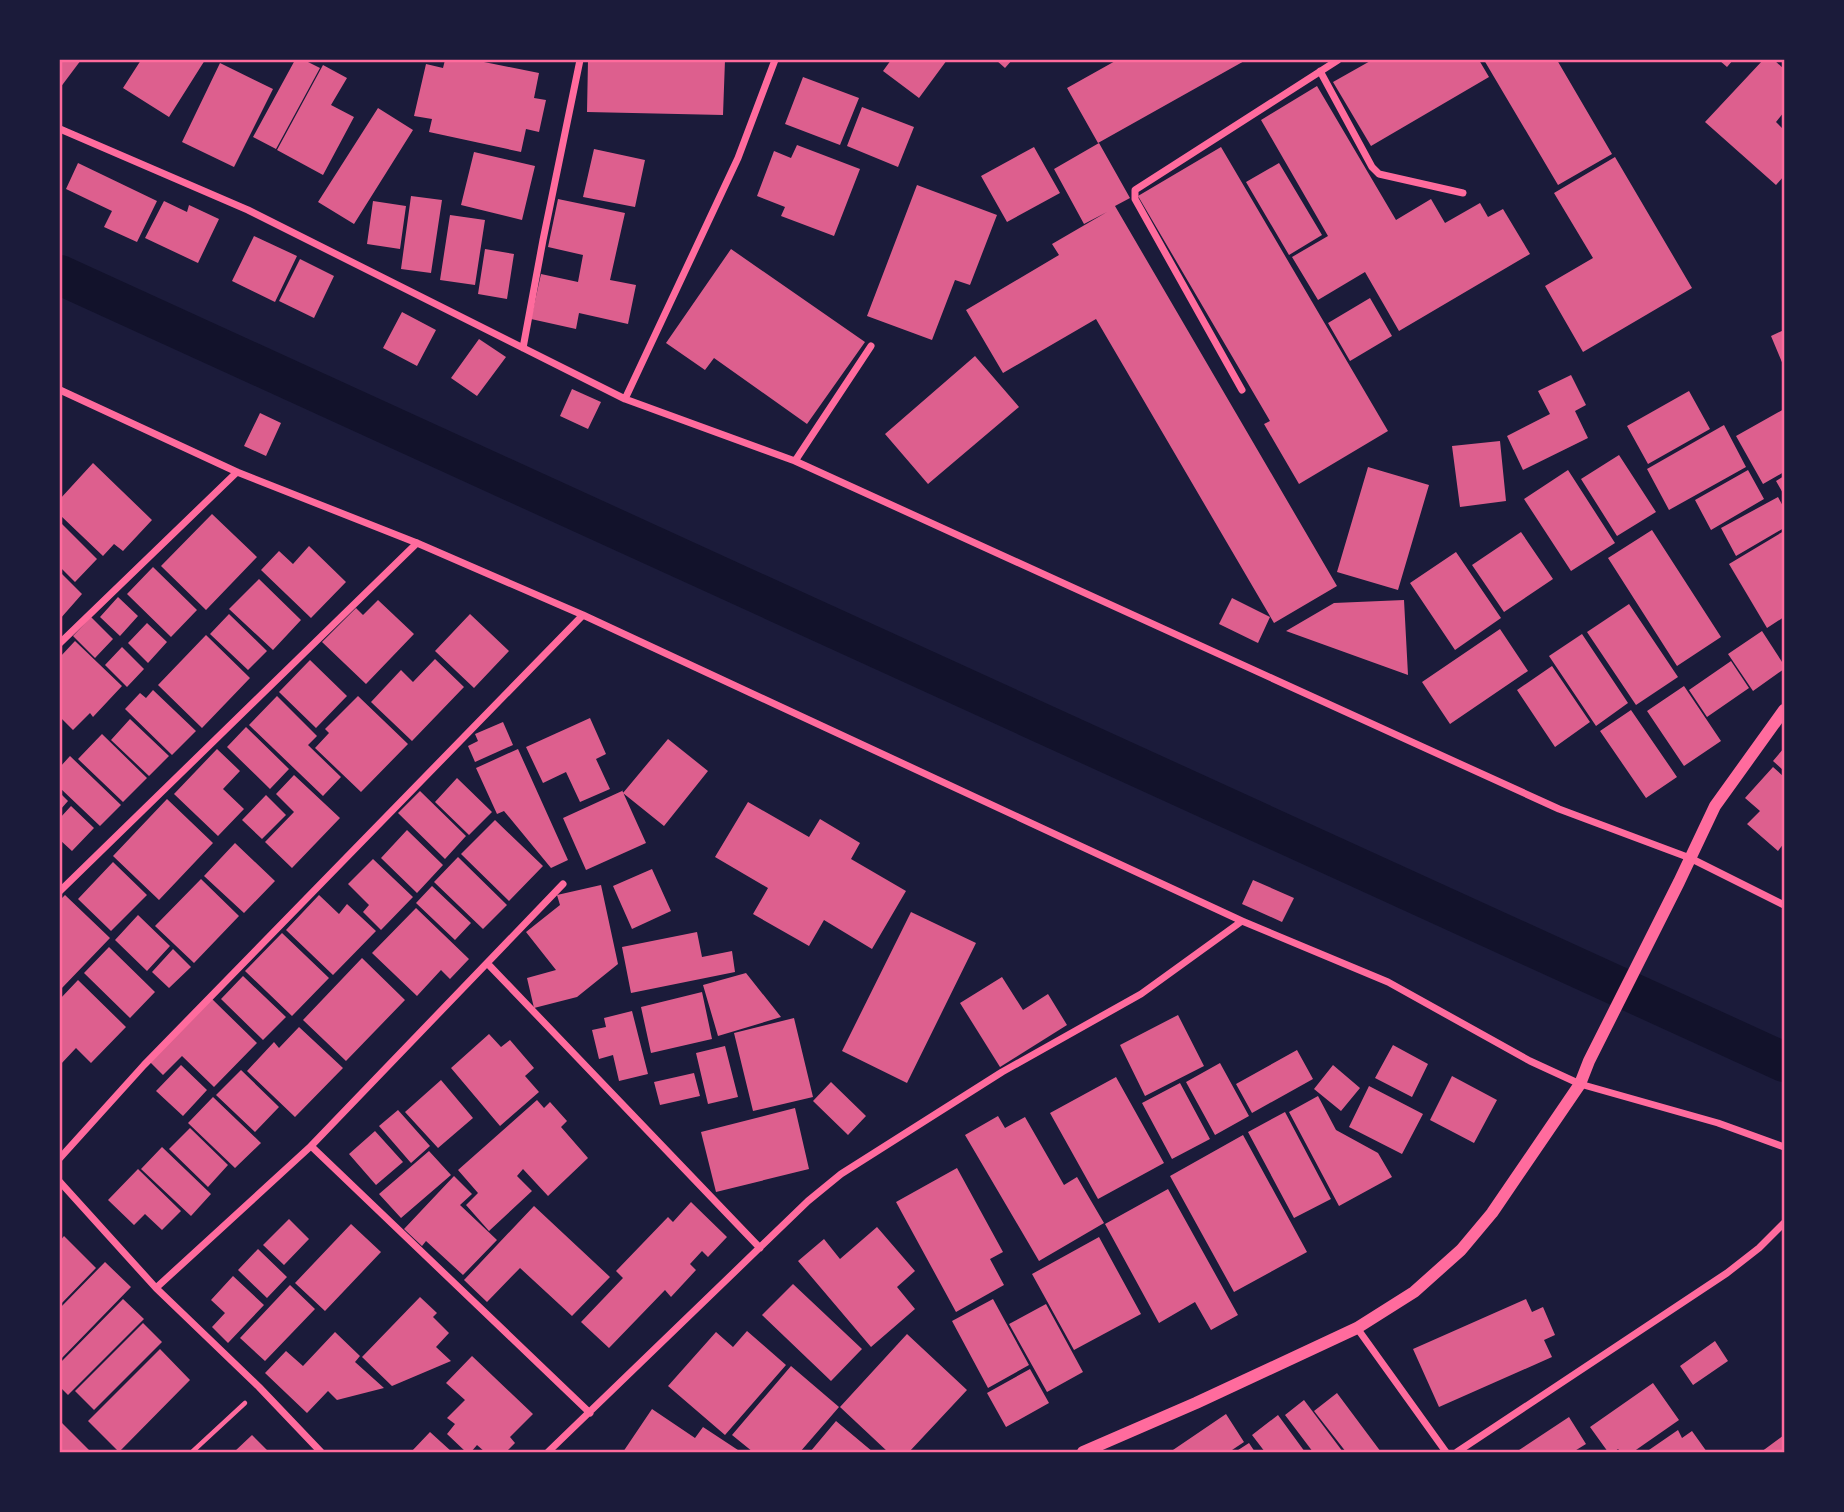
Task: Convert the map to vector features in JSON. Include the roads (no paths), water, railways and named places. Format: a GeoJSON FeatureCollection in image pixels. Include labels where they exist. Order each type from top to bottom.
{"type":"FeatureCollection","features":[{"type":"Feature","properties":{"kind":"street"},"geometry":{"type":"LineString","coordinates":[[523,348],[580,60]]}},
{"type":"Feature","properties":{"kind":"street"},"geometry":{"type":"LineString","coordinates":[[625,399],[738,158],[775,60]]}},
{"type":"Feature","properties":{"kind":"street"},"geometry":{"type":"LineString","coordinates":[[1242,390],[1135,199],[1135,193],[1137,188],[1338,60]]}},
{"type":"Feature","properties":{"kind":"street"},"geometry":{"type":"LineString","coordinates":[[1320,71],[1372,167],[1379,174],[1463,193]]}},
{"type":"Feature","properties":{"kind":"street"},"geometry":{"type":"LineString","coordinates":[[60,129],[248,209],[625,399],[794,461],[1559,809],[1690,858],[1784,905]]}},
{"type":"Feature","properties":{"kind":"street"},"geometry":{"type":"LineString","coordinates":[[794,461],[871,346]]}},
{"type":"Feature","properties":{"kind":"street"},"geometry":{"type":"LineString","coordinates":[[60,390],[237,472],[417,543],[583,615],[1242,922],[1388,982],[1530,1061],[1580,1084],[1718,1123],[1784,1147]]}},
{"type":"Feature","properties":{"kind":"street"},"geometry":{"type":"LineString","coordinates":[[60,643],[237,472]]}},
{"type":"Feature","properties":{"kind":"street"},"geometry":{"type":"LineString","coordinates":[[60,891],[417,543]]}},
{"type":"Feature","properties":{"kind":"street"},"geometry":{"type":"LineString","coordinates":[[60,1158],[144,1065],[583,615]]}},
{"type":"Feature","properties":{"kind":"street"},"geometry":{"type":"LineString","coordinates":[[1083,1452],[1357,1328],[1414,1292],[1461,1250],[1492,1213],[1580,1084],[1714,806],[1784,710]]}},
{"type":"Feature","properties":{"kind":"street"},"geometry":{"type":"LineString","coordinates":[[156,1288],[311,1146],[563,884]]}},
{"type":"Feature","properties":{"kind":"street"},"geometry":{"type":"LineString","coordinates":[[548,1452],[808,1201],[841,1174],[1002,1072],[1141,994],[1242,922]]}},
{"type":"Feature","properties":{"kind":"street"},"geometry":{"type":"LineString","coordinates":[[487,963],[760,1248]]}},
{"type":"Feature","properties":{"kind":"street"},"geometry":{"type":"LineString","coordinates":[[311,1146],[590,1413]]}},
{"type":"Feature","properties":{"kind":"street"},"geometry":{"type":"LineString","coordinates":[[60,1182],[156,1288],[259,1387],[321,1452]]}},
{"type":"Feature","properties":{"kind":"street"},"geometry":{"type":"LineString","coordinates":[[1457,1452],[1727,1273],[1759,1248],[1784,1223]]}},
{"type":"Feature","properties":{"kind":"street"},"geometry":{"type":"LineString","coordinates":[[1357,1328],[1446,1452]]}},
{"type":"Feature","properties":{"kind":"waterway"},"geometry":{"type":"LineString","coordinates":[[60,275],[1784,1062]]}}]}
